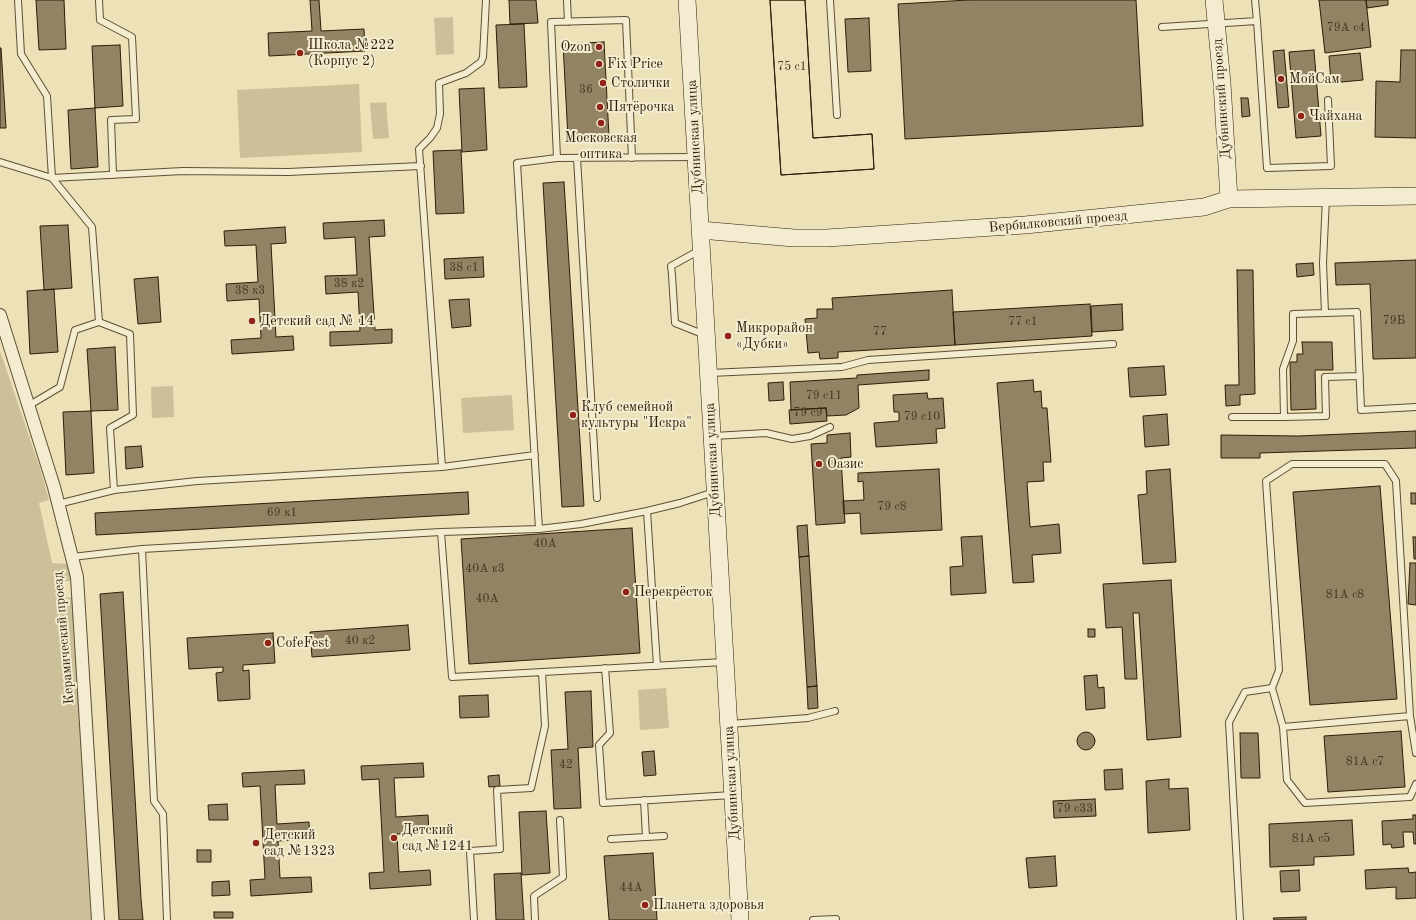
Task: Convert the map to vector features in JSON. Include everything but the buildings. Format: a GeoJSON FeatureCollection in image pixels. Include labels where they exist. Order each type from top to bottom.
{"type":"FeatureCollection","features":[{"type":"Feature","properties":{"kind":"street","name":"Дубнинская улица"},"geometry":{"type":"LineString","coordinates":[[687,0],[740,920]]}},
{"type":"Feature","properties":{"kind":"street","name":"Дубнинский проезд"},"geometry":{"type":"LineString","coordinates":[[1214,0],[1222,83],[1229,199]]}},
{"type":"Feature","properties":{"kind":"street","name":"Вербилковский проезд"},"geometry":{"type":"LineString","coordinates":[[700,230],[794,238],[827,238],[1025,226],[1204,207],[1229,199],[1416,196]]}},
{"type":"Feature","properties":{"kind":"street","name":"Керамический проезд"},"geometry":{"type":"LineString","coordinates":[[0,315],[54,487],[57,504],[77,577],[98,920]]}},
{"type":"Feature","properties":{"kind":"lane"},"geometry":{"type":"LineString","coordinates":[[18,0],[21,54],[47,96],[52,178],[92,228],[100,322]]}},
{"type":"Feature","properties":{"kind":"lane"},"geometry":{"type":"LineString","coordinates":[[99,0],[100,20],[132,37],[136,119],[111,120],[114,175]]}},
{"type":"Feature","properties":{"kind":"lane"},"geometry":{"type":"LineString","coordinates":[[442,467],[419,149],[437,128],[440,114],[439,83],[466,73],[481,62],[483,57],[486,0]]}},
{"type":"Feature","properties":{"kind":"lane"},"geometry":{"type":"LineString","coordinates":[[566,0],[568,22]]}},
{"type":"Feature","properties":{"kind":"lane"},"geometry":{"type":"LineString","coordinates":[[830,0],[837,115]]}},
{"type":"Feature","properties":{"kind":"lane"},"geometry":{"type":"LineString","coordinates":[[1255,0],[1267,168],[1331,166],[1328,100]]}},
{"type":"Feature","properties":{"kind":"lane"},"geometry":{"type":"LineString","coordinates":[[557,158],[551,22],[626,20],[632,158]]}},
{"type":"Feature","properties":{"kind":"lane"},"geometry":{"type":"LineString","coordinates":[[1162,27],[1257,21]]}},
{"type":"Feature","properties":{"kind":"lane"},"geometry":{"type":"LineString","coordinates":[[539,529],[517,162],[557,158],[697,157]]}},
{"type":"Feature","properties":{"kind":"lane"},"geometry":{"type":"LineString","coordinates":[[576,158],[597,498]]}},
{"type":"Feature","properties":{"kind":"lane"},"geometry":{"type":"LineString","coordinates":[[0,162],[52,178],[183,171],[288,172],[421,166]]}},
{"type":"Feature","properties":{"kind":"lane"},"geometry":{"type":"LineString","coordinates":[[1325,313],[1323,263],[1326,198]]}},
{"type":"Feature","properties":{"kind":"lane"},"geometry":{"type":"LineString","coordinates":[[701,249],[671,266],[675,323],[706,336]]}},
{"type":"Feature","properties":{"kind":"lane"},"geometry":{"type":"LineString","coordinates":[[1284,417],[1283,369],[1293,341],[1293,314],[1358,312],[1361,410],[1416,407]]}},
{"type":"Feature","properties":{"kind":"lane"},"geometry":{"type":"LineString","coordinates":[[28,406],[60,387],[75,330],[100,322],[130,334],[133,415],[110,428],[114,490]]}},
{"type":"Feature","properties":{"kind":"lane"},"geometry":{"type":"LineString","coordinates":[[708,373],[842,367],[868,360],[1113,344]]}},
{"type":"Feature","properties":{"kind":"lane"},"geometry":{"type":"LineString","coordinates":[[1232,417],[1326,416],[1326,377],[1360,376]]}},
{"type":"Feature","properties":{"kind":"lane"},"geometry":{"type":"LineString","coordinates":[[712,436],[766,433],[792,439],[810,436],[830,427]]}},
{"type":"Feature","properties":{"kind":"lane"},"geometry":{"type":"LineString","coordinates":[[57,504],[114,490],[197,481],[442,467],[535,455]]}},
{"type":"Feature","properties":{"kind":"lane"},"geometry":{"type":"LineString","coordinates":[[1416,753],[1410,716],[1396,481],[1385,464],[1292,464],[1266,481],[1279,670],[1272,688],[1283,727],[1287,780],[1305,803],[1410,797],[1416,784]]}},
{"type":"Feature","properties":{"kind":"lane"},"geometry":{"type":"LineString","coordinates":[[72,557],[142,549],[441,532],[539,529],[581,524],[647,511],[715,492]]}},
{"type":"Feature","properties":{"kind":"lane"},"geometry":{"type":"LineString","coordinates":[[647,511],[657,666]]}},
{"type":"Feature","properties":{"kind":"lane"},"geometry":{"type":"LineString","coordinates":[[441,532],[452,677],[725,662]]}},
{"type":"Feature","properties":{"kind":"lane"},"geometry":{"type":"LineString","coordinates":[[142,549],[154,801],[163,814],[167,920]]}},
{"type":"Feature","properties":{"kind":"lane"},"geometry":{"type":"LineString","coordinates":[[605,668],[610,733],[599,745],[603,803],[733,795]]}},
{"type":"Feature","properties":{"kind":"lane"},"geometry":{"type":"LineString","coordinates":[[474,920],[470,851],[500,850],[497,790],[531,788],[544,726],[542,672]]}},
{"type":"Feature","properties":{"kind":"lane"},"geometry":{"type":"LineString","coordinates":[[1240,920],[1229,722],[1245,692],[1272,688]]}},
{"type":"Feature","properties":{"kind":"lane"},"geometry":{"type":"LineString","coordinates":[[728,724],[808,718],[835,711]]}},
{"type":"Feature","properties":{"kind":"lane"},"geometry":{"type":"LineString","coordinates":[[1283,727],[1410,716]]}},
{"type":"Feature","properties":{"kind":"lane"},"geometry":{"type":"LineString","coordinates":[[644,800],[646,837]]}},
{"type":"Feature","properties":{"kind":"lane"},"geometry":{"type":"LineString","coordinates":[[535,920],[534,896],[563,877],[560,820]]}},
{"type":"Feature","properties":{"kind":"lane"},"geometry":{"type":"LineString","coordinates":[[611,839],[664,836]]}},
{"type":"Feature","properties":{"kind":"lane"},"geometry":{"type":"LineString","coordinates":[[813,920],[836,919]]}},
{"type":"Feature","properties":{"kind":"shaded area"},"geometry":{"type":"Polygon","coordinates":[[[453,17],[454,54],[436,55],[434,18],[453,17]]]}},
{"type":"Feature","properties":{"kind":"shaded area"},"geometry":{"type":"Polygon","coordinates":[[[359,84],[362,152],[240,158],[237,90],[359,84]]]}},
{"type":"Feature","properties":{"kind":"shaded area"},"geometry":{"type":"Polygon","coordinates":[[[386,102],[389,138],[373,139],[370,103],[386,102]]]}},
{"type":"Feature","properties":{"kind":"shaded area"},"geometry":{"type":"Polygon","coordinates":[[[0,351],[40,468],[49,500],[39,503],[52,563],[69,564],[74,581],[56,582],[57,598],[75,597],[94,920],[0,920],[0,351]]]}},
{"type":"Feature","properties":{"kind":"shaded area"},"geometry":{"type":"Polygon","coordinates":[[[173,386],[174,417],[152,418],[151,387],[173,386]]]}},
{"type":"Feature","properties":{"kind":"shaded area"},"geometry":{"type":"Polygon","coordinates":[[[512,395],[514,430],[463,433],[461,398],[512,395]]]}},
{"type":"Feature","properties":{"kind":"shaded area"},"geometry":{"type":"Polygon","coordinates":[[[666,688],[669,728],[640,730],[638,690],[666,688]]]}},
{"type":"Feature","properties":{"kind":"place","name":"Ozon"},"geometry":{"type":"Point","coordinates":[599,47]}},
{"type":"Feature","properties":{"kind":"place","name":"Школа №222 (Корпус 2)"},"geometry":{"type":"Point","coordinates":[300,53]}},
{"type":"Feature","properties":{"kind":"place","name":"Fix Price"},"geometry":{"type":"Point","coordinates":[599,64]}},
{"type":"Feature","properties":{"kind":"place","name":"МойСам"},"geometry":{"type":"Point","coordinates":[1281,79]}},
{"type":"Feature","properties":{"kind":"place","name":"Столички"},"geometry":{"type":"Point","coordinates":[603,83]}},
{"type":"Feature","properties":{"kind":"place","name":"Пятёрочка"},"geometry":{"type":"Point","coordinates":[600,107]}},
{"type":"Feature","properties":{"kind":"place","name":"Чайхана"},"geometry":{"type":"Point","coordinates":[1301,116]}},
{"type":"Feature","properties":{"kind":"place","name":"Московская оптика"},"geometry":{"type":"Point","coordinates":[601,123]}},
{"type":"Feature","properties":{"kind":"place","name":"Детский сад № 14"},"geometry":{"type":"Point","coordinates":[252,321]}},
{"type":"Feature","properties":{"kind":"place","name":"Микрорайон «Дубки»"},"geometry":{"type":"Point","coordinates":[728,336]}},
{"type":"Feature","properties":{"kind":"place","name":"Клуб семейной культуры \"Искра\""},"geometry":{"type":"Point","coordinates":[573,415]}},
{"type":"Feature","properties":{"kind":"place","name":"Оазис"},"geometry":{"type":"Point","coordinates":[819,464]}},
{"type":"Feature","properties":{"kind":"place","name":"Перекрёсток"},"geometry":{"type":"Point","coordinates":[626,592]}},
{"type":"Feature","properties":{"kind":"place","name":"CofeFest"},"geometry":{"type":"Point","coordinates":[268,643]}},
{"type":"Feature","properties":{"kind":"place","name":"Детский сад №1241"},"geometry":{"type":"Point","coordinates":[394,838]}},
{"type":"Feature","properties":{"kind":"place","name":"Детский сад №1323"},"geometry":{"type":"Point","coordinates":[256,843]}},
{"type":"Feature","properties":{"kind":"place","name":"Планета здоровья"},"geometry":{"type":"Point","coordinates":[645,905]}}]}
